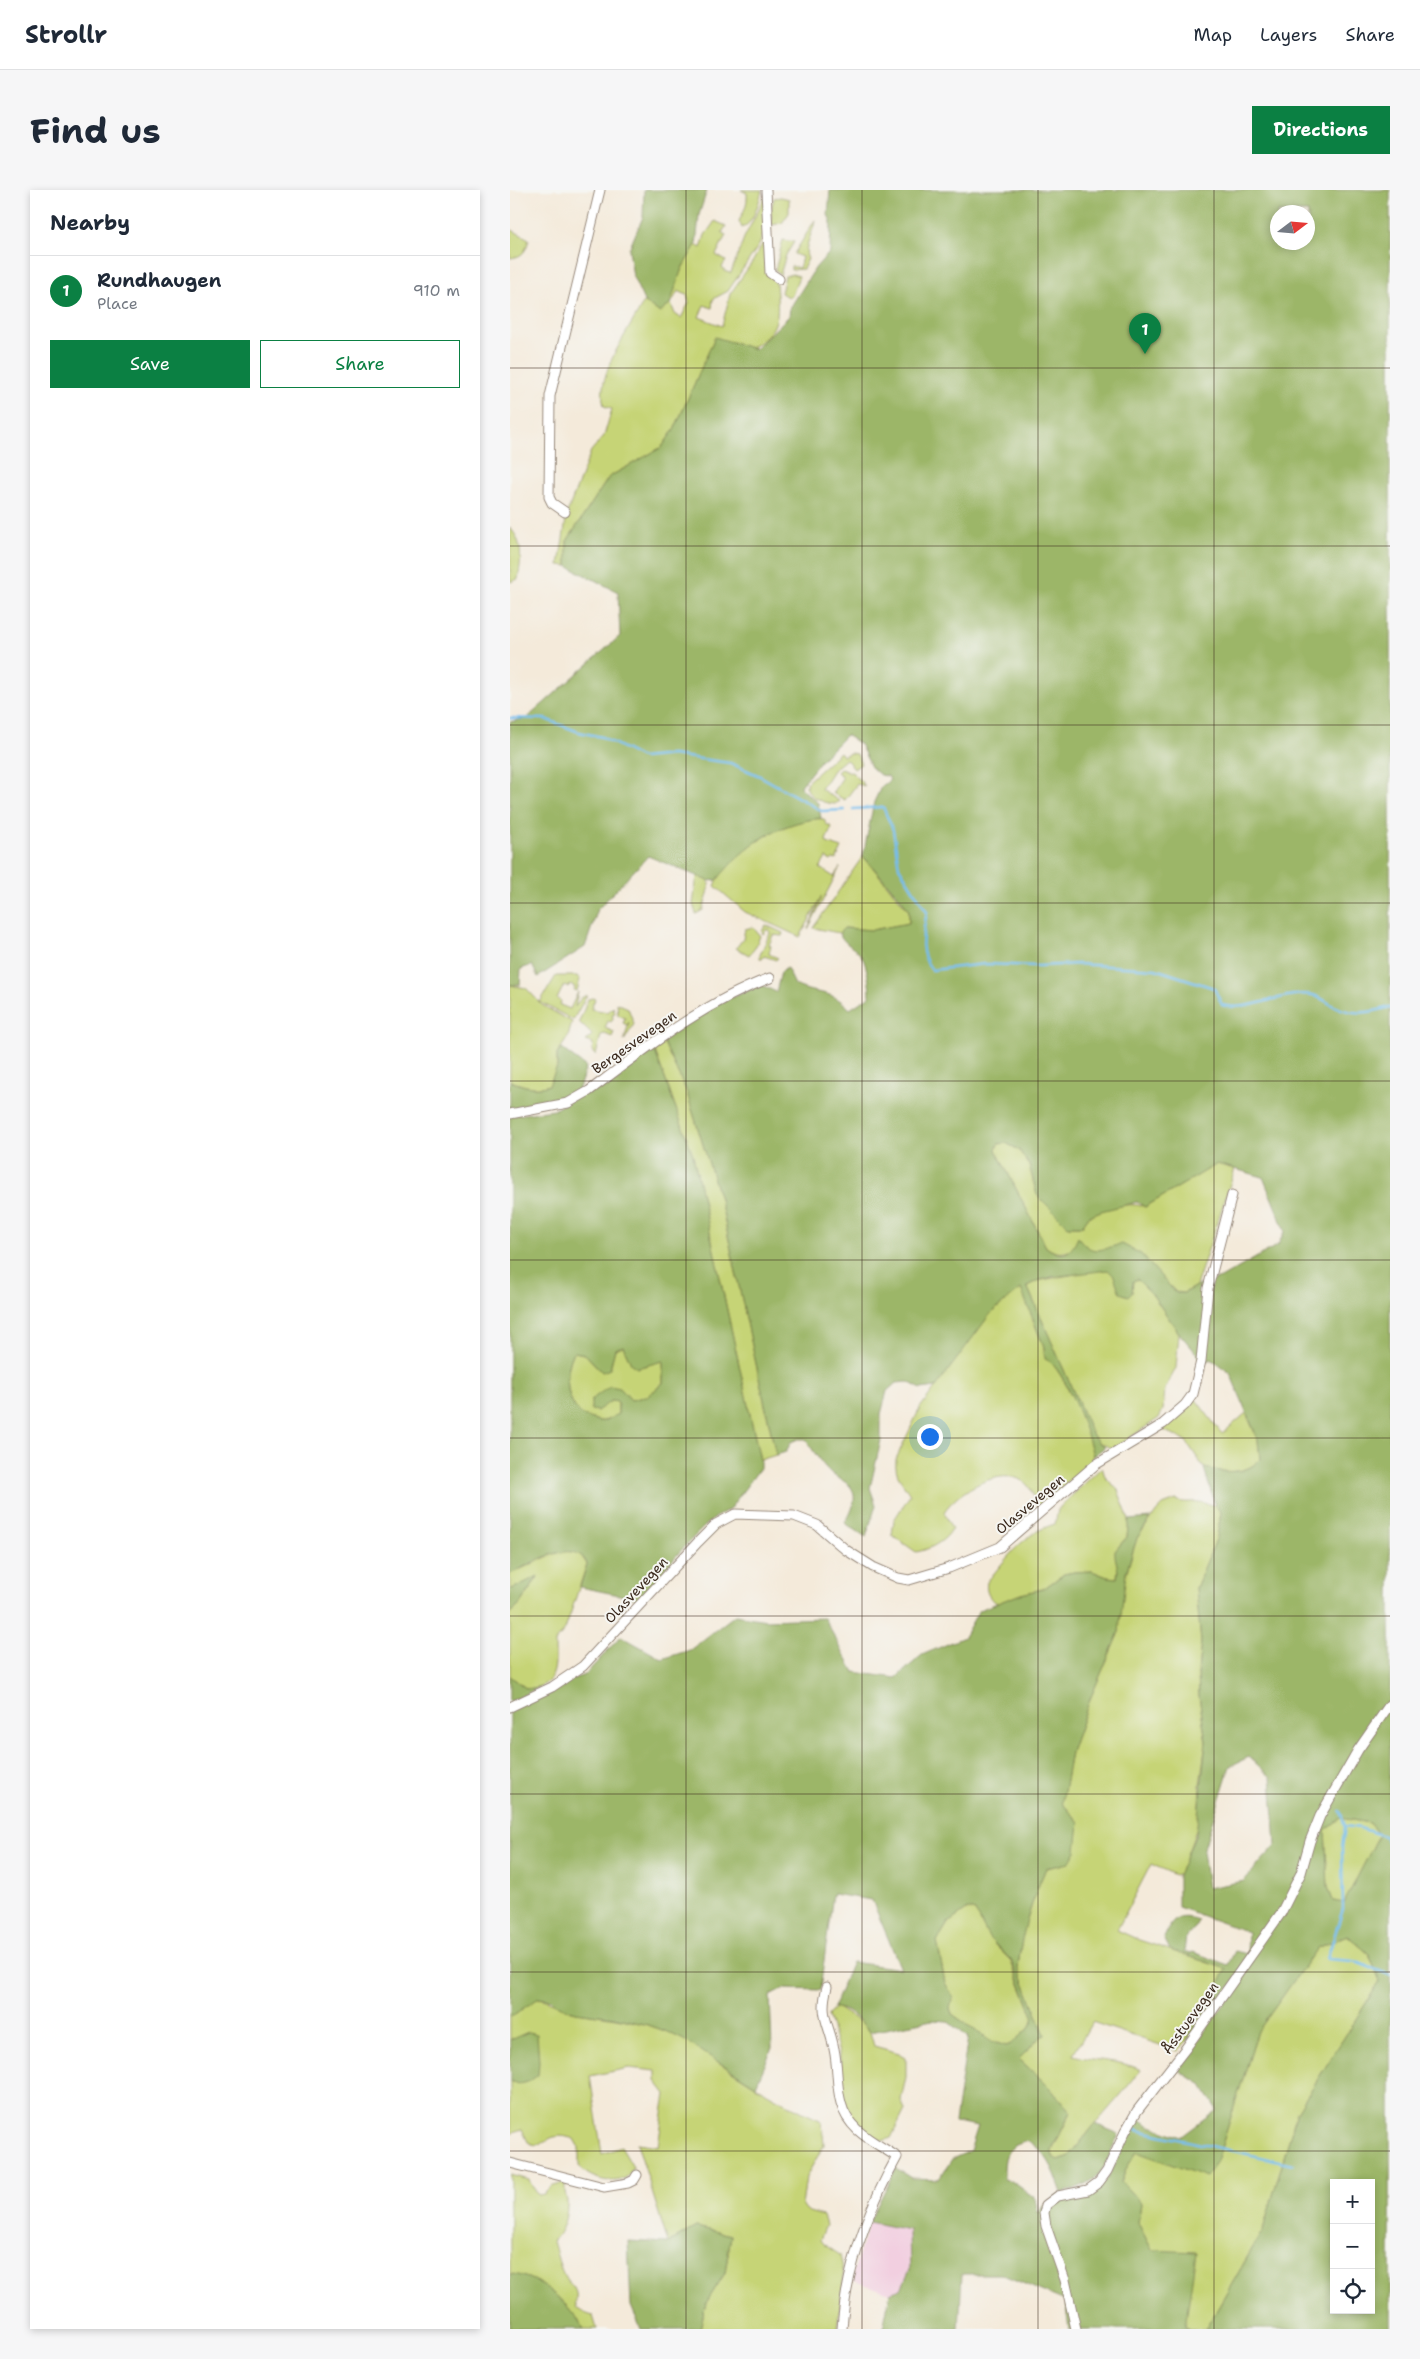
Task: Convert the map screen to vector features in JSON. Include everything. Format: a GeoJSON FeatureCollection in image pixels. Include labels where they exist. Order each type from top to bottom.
{"type":"FeatureCollection","features":[{"type":"Feature","properties":{"kind":"street"},"geometry":{"type":"LineString","coordinates":[[565,512],[552,503],[549,497],[550,396],[600,190]]}},
{"type":"Feature","properties":{"kind":"street"},"geometry":{"type":"LineString","coordinates":[[766,190],[770,272],[779,279]]}},
{"type":"Feature","properties":{"kind":"street","name":"Bergesvevegen"},"geometry":{"type":"LineString","coordinates":[[510,1114],[568,1103],[589,1091],[710,1005],[770,978]]}},
{"type":"Feature","properties":{"kind":"street","name":"Olasvevegen"},"geometry":{"type":"LineString","coordinates":[[510,1707],[552,1687],[583,1666],[698,1542],[716,1524],[735,1514],[778,1515],[807,1520],[824,1530],[859,1559],[898,1578],[909,1580],[949,1568],[1000,1547],[1095,1465],[1163,1424],[1194,1394],[1201,1361],[1208,1288],[1232,1195]]}},
{"type":"Feature","properties":{"kind":"street","name":"Åsstuevegen"},"geometry":{"type":"LineString","coordinates":[[1076,2329],[1065,2280],[1046,2226],[1044,2212],[1046,2205],[1058,2196],[1088,2190],[1099,2182],[1107,2171],[1125,2132],[1138,2111],[1191,2040],[1281,1912],[1302,1873],[1310,1841],[1320,1816],[1358,1750],[1390,1704]]}},
{"type":"Feature","properties":{"kind":"street"},"geometry":{"type":"LineString","coordinates":[[827,1986],[823,2004],[824,2021],[834,2049],[840,2102],[844,2112],[857,2130],[897,2157],[874,2200],[861,2232],[848,2277],[842,2329]]}},
{"type":"Feature","properties":{"kind":"street"},"geometry":{"type":"LineString","coordinates":[[510,2163],[604,2187],[628,2183],[634,2180],[637,2175]]}},
{"type":"Feature","properties":{"kind":"shaded area"},"geometry":{"type":"Polygon","coordinates":[[[869,2222],[909,2230],[910,2270],[901,2289],[890,2293],[851,2280],[869,2222]]]}},
{"type":"Feature","properties":{"kind":"green space"},"geometry":{"type":"Polygon","coordinates":[[[644,190],[707,190],[699,215],[696,245],[682,268],[670,304],[660,313],[644,301],[633,277],[629,249],[643,217],[644,190]]]}},
{"type":"Feature","properties":{"kind":"green space"},"geometry":{"type":"Polygon","coordinates":[[[741,190],[762,190],[753,217],[742,228],[739,221],[747,201],[747,193],[741,190]]]}},
{"type":"Feature","properties":{"kind":"green space"},"geometry":{"type":"Polygon","coordinates":[[[830,190],[1390,190],[1390,2329],[1206,2329],[1263,2230],[1297,2112],[1380,1981],[1369,1954],[1347,1935],[1317,1948],[1258,2031],[1217,2161],[1206,2177],[1137,2152],[1127,2167],[1121,2182],[1141,2203],[1138,2223],[1152,2250],[1196,2252],[1185,2327],[1189,2329],[1069,2329],[1065,2301],[1001,2274],[962,2274],[959,2329],[883,2329],[890,2293],[901,2289],[910,2270],[909,2230],[869,2222],[896,2168],[912,2178],[939,2179],[952,2159],[970,2151],[978,2126],[955,2122],[968,2037],[947,2021],[932,2020],[870,2032],[849,2013],[833,2008],[852,1962],[901,1969],[872,1900],[833,1894],[820,1990],[783,1989],[770,1996],[772,2048],[756,2086],[684,2040],[648,2025],[614,2017],[576,2012],[559,2006],[552,2000],[539,1998],[510,2017],[510,1710],[569,1680],[585,1675],[621,1636],[662,1659],[690,1650],[735,1615],[766,1620],[824,1618],[854,1672],[896,1678],[922,1655],[964,1637],[979,1610],[1021,1594],[1043,1589],[1064,1574],[1092,1571],[1107,1577],[1117,1578],[1118,1571],[1115,1551],[1127,1537],[1129,1520],[1151,1518],[1137,1538],[1126,1573],[1119,1632],[1090,1699],[1071,1752],[1062,1803],[1079,1822],[1076,1851],[1069,1863],[1046,1868],[1028,1917],[1019,1955],[1018,1968],[1045,2035],[1040,2037],[1019,2059],[1047,2085],[1071,2112],[1053,2147],[1053,2156],[1057,2161],[1068,2158],[1095,2124],[1119,2134],[1100,2173],[1087,2184],[1062,2193],[1065,2200],[1092,2193],[1107,2179],[1139,2118],[1148,2125],[1181,2137],[1217,2110],[1202,2085],[1177,2069],[1230,1997],[1254,1957],[1186,2042],[1227,1969],[1170,1950],[1164,1938],[1170,1927],[1180,1918],[1185,1917],[1198,1920],[1195,1928],[1186,1936],[1184,1952],[1190,1954],[1193,1952],[1228,1965],[1235,1951],[1247,1954],[1248,1932],[1178,1907],[1178,1875],[1196,1834],[1206,1741],[1199,1696],[1198,1672],[1201,1642],[1196,1588],[1217,1537],[1221,1512],[1215,1505],[1204,1468],[1219,1471],[1241,1470],[1248,1468],[1260,1459],[1258,1440],[1230,1373],[1211,1359],[1204,1362],[1179,1333],[1152,1294],[1137,1279],[1133,1281],[1132,1293],[1129,1296],[1120,1293],[1114,1276],[1108,1270],[1052,1277],[1027,1286],[1092,1434],[1105,1447],[1093,1456],[1075,1402],[1060,1374],[1045,1359],[1044,1347],[1021,1289],[991,1313],[936,1387],[921,1389],[908,1382],[896,1383],[887,1391],[881,1414],[881,1440],[870,1488],[876,1505],[866,1537],[845,1523],[854,1503],[852,1488],[827,1469],[805,1439],[791,1442],[786,1452],[776,1455],[720,1199],[686,1090],[662,1039],[705,1009],[761,985],[776,992],[781,972],[787,968],[795,985],[836,998],[850,1009],[870,996],[868,973],[862,956],[845,942],[839,933],[844,928],[872,930],[909,923],[909,911],[901,899],[863,856],[874,802],[881,787],[890,780],[888,776],[880,775],[871,767],[860,744],[846,735],[820,761],[800,787],[818,803],[821,818],[789,825],[763,838],[739,856],[717,880],[709,881],[648,856],[598,909],[585,947],[538,977],[532,965],[521,969],[520,985],[510,985],[510,722],[527,718],[620,636],[618,592],[567,566],[567,541],[609,477],[662,447],[675,428],[715,337],[755,349],[789,316],[790,308],[816,267],[830,252],[831,221],[828,215],[830,190]],[[1006,1143],[998,1144],[996,1150],[1046,1247],[1057,1253],[1066,1253],[1078,1237],[1088,1247],[1097,1250],[1122,1244],[1141,1254],[1176,1293],[1184,1293],[1196,1286],[1221,1278],[1278,1245],[1285,1231],[1263,1177],[1217,1164],[1145,1207],[1137,1202],[1089,1216],[1082,1226],[1068,1226],[1037,1195],[1029,1165],[1019,1150],[1006,1143]],[[1249,1757],[1230,1766],[1203,1851],[1208,1888],[1244,1881],[1276,1845],[1271,1777],[1249,1757]],[[1341,1818],[1325,1830],[1328,1887],[1333,1901],[1344,1903],[1379,1835],[1369,1823],[1341,1818]],[[968,1909],[948,1923],[937,1941],[945,1983],[953,1996],[950,2008],[952,2014],[990,2041],[1006,2046],[1011,2044],[1029,2028],[1034,2018],[1011,1960],[989,1938],[975,1911],[968,1909]],[[1028,2141],[1020,2143],[1010,2150],[1005,2158],[1004,2179],[1013,2182],[1035,2198],[1038,2213],[1042,2207],[1062,2193],[1050,2164],[1041,2152],[1028,2141]]]}},
{"type":"Feature","properties":{"kind":"green space"},"geometry":{"type":"Polygon","coordinates":[[[765,197],[766,228],[759,245],[728,291],[713,299],[712,308],[704,305],[699,317],[722,326],[730,294],[753,261],[765,239],[772,279],[776,283],[778,306],[772,330],[766,337],[747,350],[715,337],[675,428],[662,447],[609,477],[567,541],[567,566],[559,565],[567,513],[591,451],[604,436],[612,409],[604,406],[603,393],[604,380],[615,352],[644,301],[660,313],[693,247],[696,245],[701,248],[705,235],[715,221],[726,226],[722,233],[726,235],[716,255],[726,261],[722,267],[726,272],[731,273],[744,238],[765,197]],[[678,291],[671,304],[675,314],[681,318],[689,303],[687,295],[678,291]]]}},
{"type":"Feature","properties":{"kind":"green space"},"geometry":{"type":"Polygon","coordinates":[[[774,198],[789,199],[789,213],[782,223],[772,225],[771,209],[774,198]]]}},
{"type":"Feature","properties":{"kind":"green space"},"geometry":{"type":"Polygon","coordinates":[[[815,220],[806,250],[808,259],[803,269],[791,270],[791,266],[799,268],[802,257],[794,254],[815,220]]]}},
{"type":"Feature","properties":{"kind":"green space"},"geometry":{"type":"Polygon","coordinates":[[[510,229],[529,239],[523,253],[510,258],[510,229]]]}},
{"type":"Feature","properties":{"kind":"green space"},"geometry":{"type":"Polygon","coordinates":[[[783,240],[794,242],[786,255],[780,275],[775,270],[783,240]]]}},
{"type":"Feature","properties":{"kind":"green space"},"geometry":{"type":"Polygon","coordinates":[[[792,274],[799,276],[792,296],[789,297],[781,293],[785,276],[792,274]]]}},
{"type":"Feature","properties":{"kind":"green space"},"geometry":{"type":"Polygon","coordinates":[[[510,528],[518,539],[520,559],[518,579],[510,582],[510,528]]]}},
{"type":"Feature","properties":{"kind":"green space"},"geometry":{"type":"Polygon","coordinates":[[[840,752],[843,756],[850,753],[857,754],[861,764],[854,769],[846,759],[833,770],[821,789],[839,801],[835,804],[826,803],[811,794],[806,786],[807,782],[840,752]]]}},
{"type":"Feature","properties":{"kind":"green space"},"geometry":{"type":"Polygon","coordinates":[[[841,768],[853,773],[865,786],[857,784],[845,800],[832,793],[843,777],[837,772],[841,768]]]}},
{"type":"Feature","properties":{"kind":"green space"},"geometry":{"type":"Polygon","coordinates":[[[810,819],[824,819],[826,824],[832,827],[826,840],[827,843],[842,848],[836,860],[833,859],[831,861],[826,858],[820,868],[834,877],[840,867],[808,929],[822,896],[800,937],[745,912],[715,886],[721,874],[732,861],[761,839],[794,823],[810,819]]]}},
{"type":"Feature","properties":{"kind":"green space"},"geometry":{"type":"Polygon","coordinates":[[[863,856],[909,911],[909,923],[872,930],[844,928],[839,933],[813,928],[863,856]]]}},
{"type":"Feature","properties":{"kind":"green space"},"geometry":{"type":"Polygon","coordinates":[[[697,876],[704,877],[707,880],[709,889],[703,910],[696,914],[693,904],[697,876]]]}},
{"type":"Feature","properties":{"kind":"green space"},"geometry":{"type":"Polygon","coordinates":[[[766,925],[783,933],[782,936],[773,935],[769,945],[771,946],[769,954],[778,958],[776,960],[764,956],[762,959],[759,957],[770,933],[769,930],[766,930],[763,934],[762,931],[766,925]]]}},
{"type":"Feature","properties":{"kind":"green space"},"geometry":{"type":"Polygon","coordinates":[[[753,927],[760,936],[755,948],[749,955],[736,948],[743,939],[745,929],[753,927]]]}},
{"type":"Feature","properties":{"kind":"green space"},"geometry":{"type":"Polygon","coordinates":[[[556,976],[577,976],[580,979],[577,991],[574,990],[575,987],[564,985],[557,999],[561,1001],[560,1005],[570,1009],[578,992],[575,1007],[581,998],[587,995],[573,1020],[540,1002],[556,976]]]}},
{"type":"Feature","properties":{"kind":"green space"},"geometry":{"type":"Polygon","coordinates":[[[510,985],[526,988],[542,1005],[572,1022],[568,1037],[557,1054],[557,1067],[549,1085],[534,1087],[510,1081],[510,985]]]}},
{"type":"Feature","properties":{"kind":"green space"},"geometry":{"type":"Polygon","coordinates":[[[588,999],[595,999],[591,1009],[608,1012],[613,1007],[615,1013],[612,1014],[611,1022],[608,1021],[605,1028],[614,1032],[612,1037],[605,1034],[601,1035],[596,1055],[592,1051],[593,1044],[586,1041],[592,1035],[579,1022],[588,999]]]}},
{"type":"Feature","properties":{"kind":"green space"},"geometry":{"type":"Polygon","coordinates":[[[617,1003],[628,1008],[634,1024],[624,1041],[629,1022],[627,1025],[623,1023],[625,1018],[618,1015],[617,1003]]]}},
{"type":"Feature","properties":{"kind":"green space"},"geometry":{"type":"Polygon","coordinates":[[[662,1039],[686,1090],[720,1199],[776,1455],[760,1460],[693,1155],[653,1046],[662,1039]]]}},
{"type":"Feature","properties":{"kind":"green space"},"geometry":{"type":"Polygon","coordinates":[[[653,1046],[693,1155],[760,1460],[760,1468],[729,1510],[707,1524],[669,1563],[639,1599],[580,1587],[587,1564],[581,1556],[573,1552],[551,1555],[510,1574],[510,1116],[554,1110],[653,1046]],[[623,1346],[615,1349],[610,1369],[602,1372],[585,1354],[574,1352],[570,1361],[567,1381],[571,1401],[576,1409],[592,1419],[604,1421],[618,1414],[618,1402],[611,1401],[597,1411],[591,1410],[591,1400],[610,1386],[620,1388],[631,1400],[648,1396],[663,1383],[663,1361],[637,1368],[631,1364],[623,1346]]]}},
{"type":"Feature","properties":{"kind":"green space"},"geometry":{"type":"Polygon","coordinates":[[[562,1049],[586,1067],[578,1091],[563,1101],[510,1110],[510,1081],[534,1087],[549,1085],[557,1067],[557,1054],[562,1049]]]}},
{"type":"Feature","properties":{"kind":"green space"},"geometry":{"type":"Polygon","coordinates":[[[1006,1143],[1019,1150],[1029,1165],[1037,1195],[1068,1226],[1082,1226],[1094,1214],[1108,1208],[1125,1205],[1145,1207],[1217,1164],[1235,1169],[1196,1286],[1184,1293],[1176,1292],[1122,1244],[1098,1251],[1084,1248],[1056,1252],[1046,1247],[996,1150],[998,1144],[1006,1143]]]}},
{"type":"Feature","properties":{"kind":"green space"},"geometry":{"type":"Polygon","coordinates":[[[1102,1269],[1109,1270],[1131,1288],[1133,1281],[1137,1279],[1152,1294],[1179,1333],[1176,1368],[1165,1389],[1163,1410],[1159,1418],[1113,1449],[1098,1442],[1092,1434],[1027,1286],[1037,1281],[1102,1269]]]}},
{"type":"Feature","properties":{"kind":"green space"},"geometry":{"type":"Polygon","coordinates":[[[1021,1288],[1044,1348],[1044,1354],[1060,1375],[1075,1402],[1086,1430],[1093,1456],[1088,1466],[1041,1507],[1027,1485],[1015,1478],[1004,1477],[980,1483],[958,1496],[944,1512],[952,1529],[946,1537],[937,1544],[916,1552],[892,1535],[894,1520],[910,1495],[896,1470],[896,1459],[920,1408],[991,1313],[1021,1288]]]}},
{"type":"Feature","properties":{"kind":"green space"},"geometry":{"type":"Polygon","coordinates":[[[623,1346],[631,1363],[663,1361],[663,1383],[648,1396],[631,1400],[620,1388],[611,1401],[618,1402],[618,1414],[607,1420],[600,1421],[583,1415],[571,1401],[568,1391],[568,1370],[574,1352],[585,1354],[602,1372],[610,1368],[615,1349],[623,1346]]]}},
{"type":"Feature","properties":{"kind":"green space"},"geometry":{"type":"Polygon","coordinates":[[[1194,1397],[1222,1434],[1246,1413],[1258,1440],[1260,1459],[1248,1468],[1241,1470],[1219,1471],[1204,1468],[1186,1441],[1163,1430],[1194,1397]]]}},
{"type":"Feature","properties":{"kind":"green space"},"geometry":{"type":"Polygon","coordinates":[[[1102,1467],[1105,1477],[1118,1490],[1129,1520],[1127,1537],[1119,1546],[1117,1578],[1107,1577],[1092,1571],[1074,1572],[1064,1574],[1043,1589],[1021,1594],[998,1603],[992,1600],[987,1592],[987,1582],[1016,1547],[1034,1533],[1055,1524],[1058,1510],[1061,1506],[1102,1467]]]}},
{"type":"Feature","properties":{"kind":"green space"},"geometry":{"type":"Polygon","coordinates":[[[1176,1500],[1215,1505],[1221,1512],[1217,1537],[1196,1588],[1201,1642],[1198,1672],[1199,1696],[1206,1742],[1200,1785],[1198,1825],[1180,1873],[1175,1875],[1151,1864],[1117,1930],[1139,1940],[1227,1969],[1186,2042],[1178,2051],[1092,2022],[1073,2055],[1116,2062],[1141,2070],[1068,2158],[1057,2161],[1051,2153],[1071,2112],[1047,2085],[1019,2059],[1040,2037],[1045,2035],[1018,1968],[1022,1936],[1036,1891],[1046,1868],[1064,1864],[1074,1855],[1079,1822],[1062,1803],[1071,1752],[1090,1699],[1119,1632],[1124,1581],[1137,1538],[1163,1505],[1176,1500]]]}},
{"type":"Feature","properties":{"kind":"green space"},"geometry":{"type":"Polygon","coordinates":[[[568,1551],[580,1554],[587,1564],[565,1630],[555,1642],[555,1667],[553,1674],[545,1684],[527,1689],[510,1676],[510,1613],[519,1605],[538,1577],[510,1590],[510,1574],[553,1554],[568,1551]]]}},
{"type":"Feature","properties":{"kind":"green space"},"geometry":{"type":"Polygon","coordinates":[[[538,1576],[519,1605],[510,1613],[510,1590],[538,1576]]]}},
{"type":"Feature","properties":{"kind":"green space"},"geometry":{"type":"Polygon","coordinates":[[[510,1676],[527,1689],[542,1686],[510,1702],[510,1676]]]}},
{"type":"Feature","properties":{"kind":"green space"},"geometry":{"type":"Polygon","coordinates":[[[1341,1818],[1369,1823],[1379,1835],[1344,1904],[1333,1901],[1328,1887],[1325,1830],[1341,1818]]]}},
{"type":"Feature","properties":{"kind":"green space"},"geometry":{"type":"Polygon","coordinates":[[[968,1909],[975,1911],[995,1945],[1010,1960],[1034,2018],[1029,2028],[1011,2044],[1006,2046],[990,2041],[952,2014],[950,2008],[953,1996],[945,1983],[937,1941],[948,1923],[968,1909]]]}},
{"type":"Feature","properties":{"kind":"green space"},"geometry":{"type":"Polygon","coordinates":[[[1347,1935],[1369,1954],[1380,1981],[1297,2112],[1263,2230],[1206,2329],[1189,2329],[1185,2327],[1186,2316],[1138,2223],[1141,2203],[1121,2183],[1127,2167],[1137,2152],[1217,2161],[1258,2031],[1317,1948],[1347,1935]]]}},
{"type":"Feature","properties":{"kind":"green space"},"geometry":{"type":"Polygon","coordinates":[[[538,1998],[572,2011],[632,2021],[659,2028],[697,2048],[767,2093],[822,2121],[824,2145],[806,2177],[802,2206],[809,2212],[823,2216],[826,2225],[820,2240],[840,2255],[844,2275],[837,2329],[700,2329],[706,2303],[725,2273],[731,2235],[696,2227],[668,2243],[637,2143],[658,2146],[666,2094],[656,2081],[656,2071],[629,2068],[590,2076],[602,2154],[621,2147],[633,2167],[630,2174],[624,2179],[608,2181],[591,2176],[584,2171],[579,2166],[579,2148],[574,2139],[556,2136],[536,2145],[528,2142],[522,2129],[510,2133],[510,2081],[516,2084],[513,2038],[510,2040],[510,2017],[538,1998]]]}},
{"type":"Feature","properties":{"kind":"green space"},"geometry":{"type":"Polygon","coordinates":[[[836,2007],[863,2024],[870,2032],[874,2046],[899,2053],[906,2057],[906,2077],[901,2100],[905,2110],[891,2138],[882,2141],[869,2133],[859,2126],[848,2110],[843,2091],[839,2052],[828,2016],[836,2007]]]}},
{"type":"Feature","properties":{"kind":"green space"},"geometry":{"type":"Polygon","coordinates":[[[528,2032],[537,2034],[538,2075],[525,2083],[518,2084],[510,2081],[510,2040],[528,2032]]]}},
{"type":"Feature","properties":{"kind":"green space"},"geometry":{"type":"Polygon","coordinates":[[[510,2175],[529,2180],[535,2192],[539,2195],[544,2194],[551,2187],[566,2182],[566,2217],[560,2233],[553,2241],[560,2265],[576,2293],[576,2307],[584,2313],[593,2316],[597,2329],[584,2329],[562,2301],[543,2286],[521,2276],[510,2274],[510,2175]]]}},
{"type":"Feature","properties":{"kind":"green space"},"geometry":{"type":"Polygon","coordinates":[[[696,2227],[731,2235],[725,2273],[706,2303],[700,2329],[641,2329],[631,2306],[628,2241],[668,2243],[696,2227]]]}},
{"type":"Feature","properties":{"kind":"green space"},"geometry":{"type":"Polygon","coordinates":[[[510,2274],[532,2280],[552,2292],[570,2310],[584,2329],[510,2329],[510,2274]]]}},
{"type":"Feature","properties":{"kind":"waterway"},"geometry":{"type":"LineString","coordinates":[[510,718],[545,719],[579,732],[602,737],[642,758],[672,755],[730,763],[760,776],[822,811],[844,810]]}},
{"type":"Feature","properties":{"kind":"waterway"},"geometry":{"type":"LineString","coordinates":[[853,809],[883,807],[893,830],[899,867],[927,912],[922,942],[924,956],[932,970],[985,964],[1038,966],[1078,964],[1155,969],[1214,988],[1222,1005],[1232,1007],[1302,994],[1313,995],[1348,1011],[1368,1012],[1390,1007]]}},
{"type":"Feature","properties":{"kind":"waterway"},"geometry":{"type":"LineString","coordinates":[[1340,1811],[1345,1826],[1360,1828],[1390,1838]]}},
{"type":"Feature","properties":{"kind":"waterway"},"geometry":{"type":"LineString","coordinates":[[1345,1826],[1342,1847],[1343,1909],[1327,1959],[1353,1961],[1390,1975]]}},
{"type":"Feature","properties":{"kind":"waterway"},"geometry":{"type":"LineString","coordinates":[[1386,1838],[1390,1848]]}},
{"type":"Feature","properties":{"kind":"waterway"},"geometry":{"type":"LineString","coordinates":[[1132,2129],[1293,2164]]}},
{"type":"Feature","properties":{"kind":"place","name":"Rundhaugen"},"geometry":{"type":"Point","coordinates":[1145,354]}}]}
